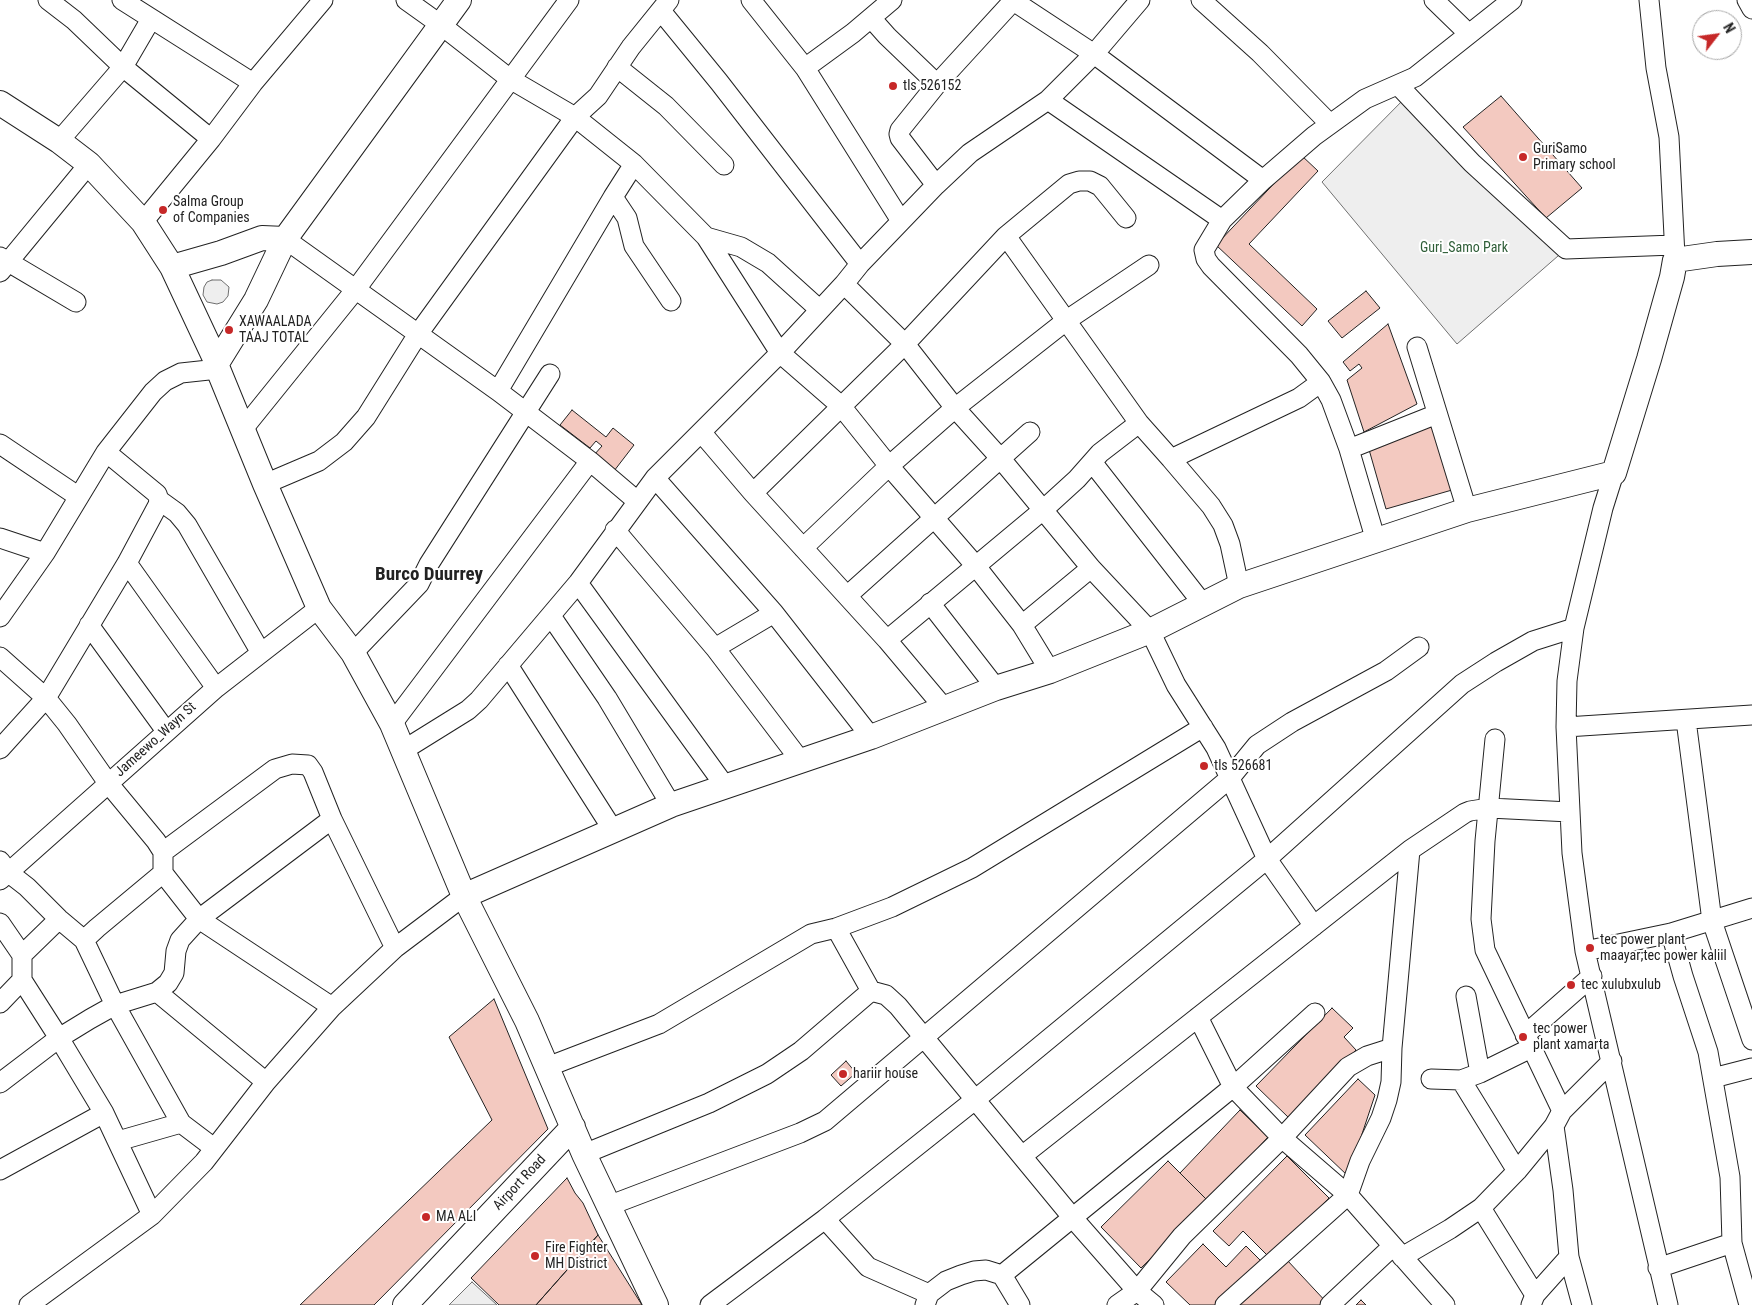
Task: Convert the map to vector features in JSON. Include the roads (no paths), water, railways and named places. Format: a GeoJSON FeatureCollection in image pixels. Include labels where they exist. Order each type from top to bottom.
{"type":"FeatureCollection","features":[{"type":"Feature","properties":{"kind":"main road"},"geometry":{"type":"LineString","coordinates":[[218,366],[256,300],[284,239],[459,0]]}},
{"type":"Feature","properties":{"kind":"main road"},"geometry":{"type":"LineString","coordinates":[[0,103],[89,164],[143,222],[172,267],[218,366],[265,484],[319,608],[353,653],[392,724],[464,896],[527,1021],[584,1154],[656,1305]]}},
{"type":"Feature","properties":{"kind":"main road"},"geometry":{"type":"LineString","coordinates":[[172,267],[221,253],[262,238],[284,239]]}},
{"type":"Feature","properties":{"kind":"main road"},"geometry":{"type":"LineString","coordinates":[[464,896],[671,805],[871,737],[996,688],[1050,672],[1150,631],[1239,586],[1467,510],[1614,473],[1672,277],[1674,252],[1717,254],[1752,252]]}},
{"type":"Feature","properties":{"kind":"main road","name":"Airport Road"},"geometry":{"type":"LineString","coordinates":[[405,1305],[573,1127]]}},
{"type":"Feature","properties":{"kind":"street"},"geometry":{"type":"LineString","coordinates":[[48,0],[74,20],[122,68],[211,139]]}},
{"type":"Feature","properties":{"kind":"street"},"geometry":{"type":"LineString","coordinates":[[122,0],[253,83]]}},
{"type":"Feature","properties":{"kind":"street"},"geometry":{"type":"LineString","coordinates":[[143,222],[211,139],[253,83],[323,0]]}},
{"type":"Feature","properties":{"kind":"street"},"geometry":{"type":"LineString","coordinates":[[406,0],[510,79],[575,117],[634,164],[706,237],[780,353],[841,406],[889,466],[975,565],[1022,624],[1050,672]]}},
{"type":"Feature","properties":{"kind":"street"},"geometry":{"type":"LineString","coordinates":[[243,429],[356,289],[569,0]]}},
{"type":"Feature","properties":{"kind":"street"},"geometry":{"type":"LineString","coordinates":[[750,0],[805,68],[901,221]]}},
{"type":"Feature","properties":{"kind":"street"},"geometry":{"type":"LineString","coordinates":[[805,68],[892,0]]}},
{"type":"Feature","properties":{"kind":"street"},"geometry":{"type":"LineString","coordinates":[[936,185],[899,134],[937,84],[1012,0],[1094,54],[1263,180]]}},
{"type":"Feature","properties":{"kind":"street"},"geometry":{"type":"LineString","coordinates":[[402,751],[468,710],[479,700],[578,583],[615,530],[655,478],[780,353],[860,264],[936,185],[970,153],[1048,100],[1094,54],[1140,0]]}},
{"type":"Feature","properties":{"kind":"street"},"geometry":{"type":"LineString","coordinates":[[1201,0],[1260,54],[1330,124]]}},
{"type":"Feature","properties":{"kind":"street"},"geometry":{"type":"LineString","coordinates":[[1434,0],[1469,34]]}},
{"type":"Feature","properties":{"kind":"street"},"geometry":{"type":"LineString","coordinates":[[1376,541],[1350,449],[1331,400],[1321,382],[1300,355],[1206,259],[1204,250],[1222,220],[1263,180],[1330,124],[1365,99],[1415,77],[1512,0]]}},
{"type":"Feature","properties":{"kind":"street"},"geometry":{"type":"LineString","coordinates":[[1398,85],[1472,163],[1566,249],[1674,252],[1669,137],[1656,68],[1649,0]]}},
{"type":"Feature","properties":{"kind":"street"},"geometry":{"type":"LineString","coordinates":[[1747,0],[1752,9]]}},
{"type":"Feature","properties":{"kind":"street"},"geometry":{"type":"LineString","coordinates":[[265,484],[319,461],[344,442],[366,417],[418,334],[575,117],[598,96],[616,67],[665,6],[719,82],[860,264]]}},
{"type":"Feature","properties":{"kind":"street"},"geometry":{"type":"LineString","coordinates":[[871,18],[937,84]]}},
{"type":"Feature","properties":{"kind":"street"},"geometry":{"type":"LineString","coordinates":[[59,142],[122,68],[152,19]]}},
{"type":"Feature","properties":{"kind":"street"},"geometry":{"type":"LineString","coordinates":[[616,67],[666,106],[724,165]]}},
{"type":"Feature","properties":{"kind":"street"},"geometry":{"type":"LineString","coordinates":[[1048,100],[1222,220]]}},
{"type":"Feature","properties":{"kind":"street"},"geometry":{"type":"LineString","coordinates":[[76,302],[2,264],[89,164]]}},
{"type":"Feature","properties":{"kind":"street"},"geometry":{"type":"LineString","coordinates":[[498,391],[634,164]]}},
{"type":"Feature","properties":{"kind":"street"},"geometry":{"type":"LineString","coordinates":[[753,492],[905,344],[1006,236],[1069,184],[1079,180],[1090,181],[1100,186],[1126,218]]}},
{"type":"Feature","properties":{"kind":"street"},"geometry":{"type":"LineString","coordinates":[[613,197],[627,218],[634,246],[671,301]]}},
{"type":"Feature","properties":{"kind":"street"},"geometry":{"type":"LineString","coordinates":[[1006,236],[1139,423],[1211,506],[1223,525],[1230,544],[1239,586]]}},
{"type":"Feature","properties":{"kind":"street"},"geometry":{"type":"LineString","coordinates":[[706,237],[741,247],[768,263],[820,310]]}},
{"type":"Feature","properties":{"kind":"street"},"geometry":{"type":"LineString","coordinates":[[284,239],[498,391],[590,461],[637,501]]}},
{"type":"Feature","properties":{"kind":"street"},"geometry":{"type":"LineString","coordinates":[[803,548],[889,466],[955,408],[1067,320],[1149,264]]}},
{"type":"Feature","properties":{"kind":"street"},"geometry":{"type":"LineString","coordinates":[[844,284],[905,344],[955,408],[1001,459],[1091,568],[1150,631],[1176,685],[1216,748],[1267,859],[1314,926]]}},
{"type":"Feature","properties":{"kind":"street"},"geometry":{"type":"LineString","coordinates":[[1417,347],[1467,510]]}},
{"type":"Feature","properties":{"kind":"street"},"geometry":{"type":"LineString","coordinates":[[0,617],[45,553],[106,452],[153,392],[165,380],[181,374],[218,366]]}},
{"type":"Feature","properties":{"kind":"street"},"geometry":{"type":"LineString","coordinates":[[353,653],[419,584],[429,564],[550,374]]}},
{"type":"Feature","properties":{"kind":"street"},"geometry":{"type":"LineString","coordinates":[[1171,459],[1299,398],[1321,382]]}},
{"type":"Feature","properties":{"kind":"street"},"geometry":{"type":"LineString","coordinates":[[1350,449],[1437,414]]}},
{"type":"Feature","properties":{"kind":"street"},"geometry":{"type":"LineString","coordinates":[[887,640],[1043,510],[1077,479],[1100,453],[1139,423]]}},
{"type":"Feature","properties":{"kind":"street"},"geometry":{"type":"LineString","coordinates":[[701,432],[887,640],[945,708]]}},
{"type":"Feature","properties":{"kind":"street"},"geometry":{"type":"LineString","coordinates":[[848,596],[1030,432]]}},
{"type":"Feature","properties":{"kind":"street"},"geometry":{"type":"LineString","coordinates":[[0,444],[78,497]]}},
{"type":"Feature","properties":{"kind":"street"},"geometry":{"type":"LineString","coordinates":[[0,748],[46,698],[89,624],[128,563],[158,505],[157,494],[106,452]]}},
{"type":"Feature","properties":{"kind":"street"},"geometry":{"type":"LineString","coordinates":[[392,724],[590,461]]}},
{"type":"Feature","properties":{"kind":"street"},"geometry":{"type":"LineString","coordinates":[[1092,462],[1203,604]]}},
{"type":"Feature","properties":{"kind":"street"},"geometry":{"type":"LineString","coordinates":[[1614,473],[1603,508],[1574,628],[1566,681],[1566,727],[1572,852],[1586,951],[1668,1305]]}},
{"type":"Feature","properties":{"kind":"street"},"geometry":{"type":"LineString","coordinates":[[655,478],[774,613],[871,737]]}},
{"type":"Feature","properties":{"kind":"street"},"geometry":{"type":"LineString","coordinates":[[159,500],[177,513],[187,525],[261,653]]}},
{"type":"Feature","properties":{"kind":"street"},"geometry":{"type":"LineString","coordinates":[[615,530],[715,648],[800,760]]}},
{"type":"Feature","properties":{"kind":"street"},"geometry":{"type":"LineString","coordinates":[[0,538],[45,553]]}},
{"type":"Feature","properties":{"kind":"street"},"geometry":{"type":"LineString","coordinates":[[128,563],[216,688]]}},
{"type":"Feature","properties":{"kind":"street"},"geometry":{"type":"LineString","coordinates":[[1022,624],[1091,568]]}},
{"type":"Feature","properties":{"kind":"street"},"geometry":{"type":"LineString","coordinates":[[578,583],[725,786]]}},
{"type":"Feature","properties":{"kind":"street"},"geometry":{"type":"LineString","coordinates":[[930,603],[996,688]]}},
{"type":"Feature","properties":{"kind":"street","name":"Jameewo_Wayn St"},"geometry":{"type":"LineString","coordinates":[[3,871],[108,783],[216,688],[319,608]]}},
{"type":"Feature","properties":{"kind":"street"},"geometry":{"type":"LineString","coordinates":[[715,648],[774,613]]}},
{"type":"Feature","properties":{"kind":"street"},"geometry":{"type":"LineString","coordinates":[[551,616],[607,698],[671,805]]}},
{"type":"Feature","properties":{"kind":"street"},"geometry":{"type":"LineString","coordinates":[[89,624],[166,731]]}},
{"type":"Feature","properties":{"kind":"street"},"geometry":{"type":"LineString","coordinates":[[710,1305],[825,1220],[976,1099],[1267,859],[1462,684],[1533,641],[1574,628]]}},
{"type":"Feature","properties":{"kind":"street"},"geometry":{"type":"LineString","coordinates":[[608,1206],[800,1133],[825,1121],[1230,778],[1258,745],[1292,722],[1386,671],[1419,647]]}},
{"type":"Feature","properties":{"kind":"street"},"geometry":{"type":"LineString","coordinates":[[0,657],[46,698],[67,724],[108,783],[156,841],[163,852],[164,873],[199,919],[332,1008]]}},
{"type":"Feature","properties":{"kind":"street"},"geometry":{"type":"LineString","coordinates":[[508,665],[613,830]]}},
{"type":"Feature","properties":{"kind":"street"},"geometry":{"type":"LineString","coordinates":[[1566,727],[1752,714]]}},
{"type":"Feature","properties":{"kind":"street"},"geometry":{"type":"LineString","coordinates":[[1686,720],[1712,921],[1752,1040]]}},
{"type":"Feature","properties":{"kind":"street"},"geometry":{"type":"LineString","coordinates":[[547,1067],[659,1024],[811,934],[836,928],[892,908],[972,868],[1203,728]]}},
{"type":"Feature","properties":{"kind":"street"},"geometry":{"type":"LineString","coordinates":[[1495,739],[1485,840],[1481,919],[1485,950],[1528,1042],[1558,1118],[1569,1256],[1582,1305]]}},
{"type":"Feature","properties":{"kind":"street"},"geometry":{"type":"LineString","coordinates":[[163,852],[275,769],[292,764],[308,765],[313,772],[332,820],[395,948]]}},
{"type":"Feature","properties":{"kind":"street"},"geometry":{"type":"LineString","coordinates":[[1022,1156],[1410,850],[1467,812],[1489,808],[1570,812]]}},
{"type":"Feature","properties":{"kind":"street"},"geometry":{"type":"LineString","coordinates":[[0,1084],[60,1038],[115,1005],[157,992],[168,984],[174,973],[176,951],[180,940],[199,919],[332,820]]}},
{"type":"Feature","properties":{"kind":"street"},"geometry":{"type":"LineString","coordinates":[[1225,1305],[1348,1196],[1360,1161],[1381,1118],[1391,1082],[1392,1048],[1410,850]]}},
{"type":"Feature","properties":{"kind":"street"},"geometry":{"type":"LineString","coordinates":[[3,871],[27,887],[59,919],[84,940],[115,1005],[181,1122],[214,1148]]}},
{"type":"Feature","properties":{"kind":"street"},"geometry":{"type":"LineString","coordinates":[[84,940],[164,873]]}},
{"type":"Feature","properties":{"kind":"street"},"geometry":{"type":"LineString","coordinates":[[29,1305],[152,1215],[204,1162],[266,1082],[332,1008],[395,948],[464,896]]}},
{"type":"Feature","properties":{"kind":"street"},"geometry":{"type":"LineString","coordinates":[[1586,951],[1671,933],[1752,908]]}},
{"type":"Feature","properties":{"kind":"street"},"geometry":{"type":"LineString","coordinates":[[22,955],[59,919]]}},
{"type":"Feature","properties":{"kind":"street"},"geometry":{"type":"LineString","coordinates":[[0,923],[22,955],[22,980],[60,1038],[104,1113],[152,1215]]}},
{"type":"Feature","properties":{"kind":"street"},"geometry":{"type":"LineString","coordinates":[[836,928],[871,991],[886,995],[892,1000],[1072,1217],[1137,1292],[1154,1305]]}},
{"type":"Feature","properties":{"kind":"street"},"geometry":{"type":"LineString","coordinates":[[1671,933],[1708,1052],[1730,1177],[1732,1243],[1749,1305]]}},
{"type":"Feature","properties":{"kind":"street"},"geometry":{"type":"LineString","coordinates":[[1431,1079],[1461,1080],[1480,1073],[1528,1042],[1592,976]]}},
{"type":"Feature","properties":{"kind":"street"},"geometry":{"type":"LineString","coordinates":[[0,1002],[22,980]]}},
{"type":"Feature","properties":{"kind":"street"},"geometry":{"type":"LineString","coordinates":[[584,1154],[709,1103],[767,1074],[801,1051],[871,991]]}},
{"type":"Feature","properties":{"kind":"street"},"geometry":{"type":"LineString","coordinates":[[157,992],[266,1082]]}},
{"type":"Feature","properties":{"kind":"street"},"geometry":{"type":"LineString","coordinates":[[1466,996],[1480,1073]]}},
{"type":"Feature","properties":{"kind":"street"},"geometry":{"type":"LineString","coordinates":[[1002,1275],[1233,1087],[1314,1013]]}},
{"type":"Feature","properties":{"kind":"street"},"geometry":{"type":"LineString","coordinates":[[1198,1017],[1233,1087],[1282,1138],[1348,1196],[1446,1305]]}},
{"type":"Feature","properties":{"kind":"street"},"geometry":{"type":"LineString","coordinates":[[1117,1305],[1137,1292],[1182,1236],[1282,1138],[1348,1067],[1367,1056],[1392,1048]]}},
{"type":"Feature","properties":{"kind":"street"},"geometry":{"type":"LineString","coordinates":[[1330,1305],[1398,1252],[1450,1229],[1481,1208],[1517,1171],[1558,1118],[1612,1061]]}},
{"type":"Feature","properties":{"kind":"street"},"geometry":{"type":"LineString","coordinates":[[1713,1078],[1752,1068]]}},
{"type":"Feature","properties":{"kind":"street"},"geometry":{"type":"LineString","coordinates":[[1461,1080],[1517,1171]]}},
{"type":"Feature","properties":{"kind":"street"},"geometry":{"type":"LineString","coordinates":[[0,1170],[104,1113]]}},
{"type":"Feature","properties":{"kind":"street"},"geometry":{"type":"LineString","coordinates":[[118,1141],[181,1122]]}},
{"type":"Feature","properties":{"kind":"street"},"geometry":{"type":"LineString","coordinates":[[1481,1208],[1533,1300],[1569,1256]]}},
{"type":"Feature","properties":{"kind":"street"},"geometry":{"type":"LineString","coordinates":[[825,1220],[868,1268],[927,1300],[946,1281],[974,1271],[986,1270],[1002,1275],[1020,1305]]}},
{"type":"Feature","properties":{"kind":"street"},"geometry":{"type":"LineString","coordinates":[[1658,1268],[1732,1243]]}},
{"type":"Feature","properties":{"kind":"place","name":"tls 526152"},"geometry":{"type":"Point","coordinates":[893,86]}},
{"type":"Feature","properties":{"kind":"place","name":"GuriSamo Primary school"},"geometry":{"type":"Point","coordinates":[1523,157]}},
{"type":"Feature","properties":{"kind":"place","name":"Salma Group of Companies"},"geometry":{"type":"Point","coordinates":[163,210]}},
{"type":"Feature","properties":{"kind":"place","name":"XAWAALADA TAAJ TOTAL"},"geometry":{"type":"Point","coordinates":[229,330]}},
{"type":"Feature","properties":{"kind":"place","name":"tls 526681"},"geometry":{"type":"Point","coordinates":[1204,766]}},
{"type":"Feature","properties":{"kind":"place","name":"tec power plant maayar;tec power kaliil"},"geometry":{"type":"Point","coordinates":[1590,948]}},
{"type":"Feature","properties":{"kind":"place","name":"tec xulubxulub"},"geometry":{"type":"Point","coordinates":[1571,985]}},
{"type":"Feature","properties":{"kind":"place","name":"tec power plant xamarta"},"geometry":{"type":"Point","coordinates":[1523,1037]}},
{"type":"Feature","properties":{"kind":"place","name":"hariir house"},"geometry":{"type":"Point","coordinates":[843,1074]}},
{"type":"Feature","properties":{"kind":"place","name":"MA ALI"},"geometry":{"type":"Point","coordinates":[426,1217]}},
{"type":"Feature","properties":{"kind":"place","name":"Fire Fighter MH District"},"geometry":{"type":"Point","coordinates":[535,1256]}},
{"type":"Feature","properties":{"kind":"district","name":"Burco Duurrey"},"geometry":{"type":"Point","coordinates":[429,575]}},
{"type":"Feature","properties":{"kind":"park label","name":"Guri_Samo Park"},"geometry":{"type":"Point","coordinates":[1464,248]}}]}
